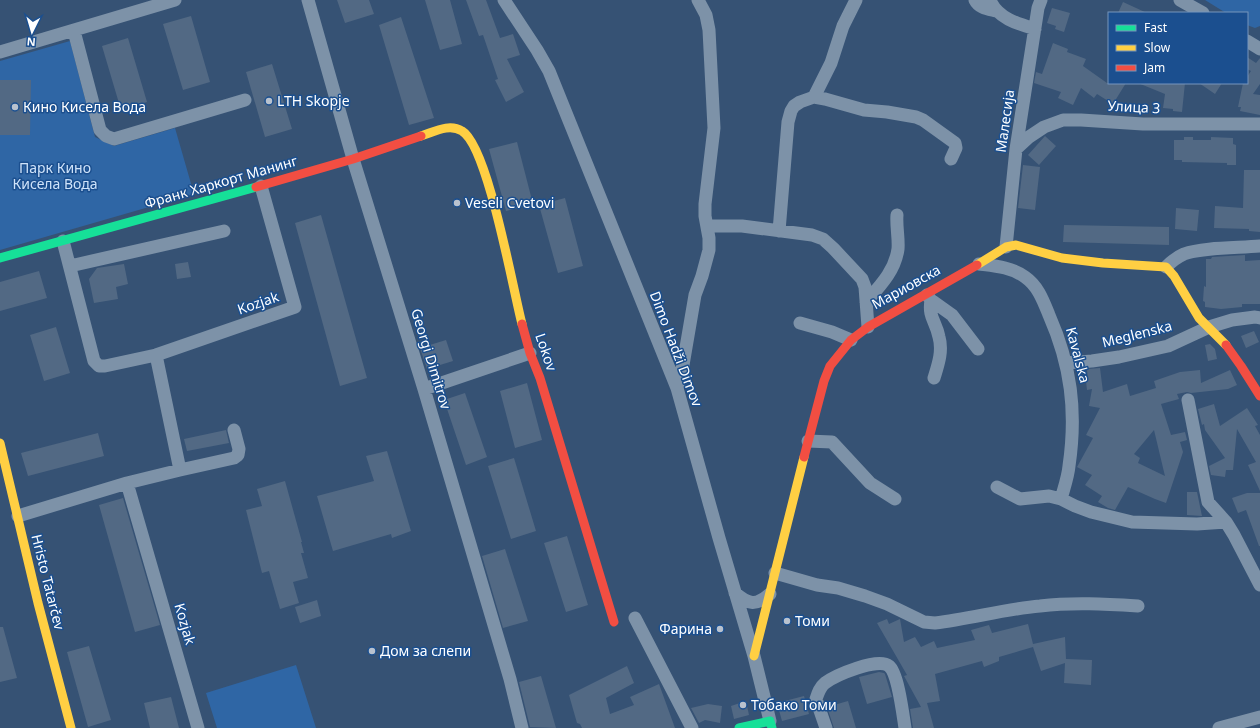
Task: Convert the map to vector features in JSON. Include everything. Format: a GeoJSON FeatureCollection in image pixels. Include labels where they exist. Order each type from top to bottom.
{"type":"FeatureCollection","features":[{"type":"Feature","properties":{"kind":"street"},"geometry":{"type":"LineString","coordinates":[[0,52],[175,0]]}},
{"type":"Feature","properties":{"kind":"street","name":"Georgi Dimitrov"},"geometry":{"type":"LineString","coordinates":[[308,0],[353,159],[424,388],[510,679],[522,728]]}},
{"type":"Feature","properties":{"kind":"street","name":"Dimo Hadži Dimov"},"geometry":{"type":"LineString","coordinates":[[504,0],[538,50],[549,71],[677,388],[754,656],[771,725]]}},
{"type":"Feature","properties":{"kind":"street"},"geometry":{"type":"LineString","coordinates":[[677,388],[683,365],[695,294],[702,276],[709,250],[705,204],[714,122],[709,30],[706,15],[698,0]]}},
{"type":"Feature","properties":{"kind":"street"},"geometry":{"type":"LineString","coordinates":[[814,97],[831,63],[843,26],[856,0]]}},
{"type":"Feature","properties":{"kind":"street"},"geometry":{"type":"LineString","coordinates":[[975,0],[977,4],[982,7],[993,5],[1018,24],[1035,29]]}},
{"type":"Feature","properties":{"kind":"street","name":"Малесија"},"geometry":{"type":"LineString","coordinates":[[1006,247],[1016,149],[1038,8],[1041,0]]}},
{"type":"Feature","properties":{"kind":"street"},"geometry":{"type":"LineString","coordinates":[[1180,0],[1201,12]]}},
{"type":"Feature","properties":{"kind":"street"},"geometry":{"type":"LineString","coordinates":[[74,31],[100,130],[106,136],[114,139],[245,100]]}},
{"type":"Feature","properties":{"kind":"street"},"geometry":{"type":"LineString","coordinates":[[1248,42],[1260,49]]}},
{"type":"Feature","properties":{"kind":"street"},"geometry":{"type":"LineString","coordinates":[[779,231],[788,122],[791,111],[794,106],[800,102],[814,97],[825,98],[864,110],[916,117],[923,120],[955,143],[956,148],[950,159]]}},
{"type":"Feature","properties":{"kind":"street","name":"Улица 3"},"geometry":{"type":"LineString","coordinates":[[1016,149],[1040,129],[1063,120],[1143,124],[1260,124]]}},
{"type":"Feature","properties":{"kind":"street","name":"Франк Харкорт Манинг"},"geometry":{"type":"LineString","coordinates":[[0,258],[261,186],[353,159],[448,127]]}},
{"type":"Feature","properties":{"kind":"street","name":"Lokov"},"geometry":{"type":"LineString","coordinates":[[448,127],[461,130],[469,136],[484,169],[505,246],[530,353],[540,378],[614,622]]}},
{"type":"Feature","properties":{"kind":"street","name":"Kozjak"},"geometry":{"type":"LineString","coordinates":[[63,241],[96,364],[105,366],[156,355],[295,307],[261,186]]}},
{"type":"Feature","properties":{"kind":"street"},"geometry":{"type":"LineString","coordinates":[[866,302],[886,279],[894,265],[898,248],[896,228],[897,215]]}},
{"type":"Feature","properties":{"kind":"street"},"geometry":{"type":"LineString","coordinates":[[707,226],[742,226],[812,235],[823,239],[862,279],[868,327]]}},
{"type":"Feature","properties":{"kind":"street"},"geometry":{"type":"LineString","coordinates":[[70,266],[224,231]]}},
{"type":"Feature","properties":{"kind":"street"},"geometry":{"type":"LineString","coordinates":[[1006,247],[1016,245],[1068,259],[1103,263],[1166,266],[1184,254],[1203,250],[1260,246]]}},
{"type":"Feature","properties":{"kind":"street","name":"Мариовска"},"geometry":{"type":"LineString","coordinates":[[754,656],[808,441],[824,381],[830,366],[843,347],[868,327],[928,297],[1006,247]]}},
{"type":"Feature","properties":{"kind":"street","name":"Kavalska"},"geometry":{"type":"LineString","coordinates":[[979,264],[1001,267],[1015,271],[1033,284],[1040,293],[1054,326],[1066,363],[1072,394],[1073,417],[1069,467],[1061,499]]}},
{"type":"Feature","properties":{"kind":"street"},"geometry":{"type":"LineString","coordinates":[[1166,266],[1174,276],[1199,318],[1224,343],[1260,396]]}},
{"type":"Feature","properties":{"kind":"street"},"geometry":{"type":"LineString","coordinates":[[928,297],[952,315],[978,350]]}},
{"type":"Feature","properties":{"kind":"street"},"geometry":{"type":"LineString","coordinates":[[928,297],[929,310],[940,341],[940,358],[934,378]]}},
{"type":"Feature","properties":{"kind":"street","name":"Meglenska"},"geometry":{"type":"LineString","coordinates":[[1066,363],[1119,357],[1168,346],[1209,327],[1232,320],[1255,317],[1260,318]]}},
{"type":"Feature","properties":{"kind":"street"},"geometry":{"type":"LineString","coordinates":[[800,323],[832,332],[851,340]]}},
{"type":"Feature","properties":{"kind":"street"},"geometry":{"type":"LineString","coordinates":[[424,388],[530,353]]}},
{"type":"Feature","properties":{"kind":"street"},"geometry":{"type":"LineString","coordinates":[[156,355],[180,470]]}},
{"type":"Feature","properties":{"kind":"street"},"geometry":{"type":"LineString","coordinates":[[1188,400],[1206,496],[1211,506],[1226,522],[1234,535],[1260,585]]}},
{"type":"Feature","properties":{"kind":"street"},"geometry":{"type":"LineString","coordinates":[[18,516],[127,483],[234,458],[238,455],[239,449],[234,430]]}},
{"type":"Feature","properties":{"kind":"street"},"geometry":{"type":"LineString","coordinates":[[808,441],[832,442],[870,483],[895,499]]}},
{"type":"Feature","properties":{"kind":"street","name":"Hristo Tatarčev"},"geometry":{"type":"LineString","coordinates":[[0,443],[71,728]]}},
{"type":"Feature","properties":{"kind":"street","name":"Kozjak"},"geometry":{"type":"LineString","coordinates":[[127,483],[198,728]]}},
{"type":"Feature","properties":{"kind":"street"},"geometry":{"type":"LineString","coordinates":[[997,487],[1020,499],[1049,496],[1061,499],[1091,512],[1132,522],[1155,524],[1226,522]]}},
{"type":"Feature","properties":{"kind":"street"},"geometry":{"type":"LineString","coordinates":[[775,573],[817,585],[838,588],[865,596],[887,604],[924,622],[935,624],[1009,610],[1040,606],[1094,604],[1138,606]]}},
{"type":"Feature","properties":{"kind":"street"},"geometry":{"type":"LineString","coordinates":[[735,594],[744,601],[752,603],[761,602],[770,594]]}},
{"type":"Feature","properties":{"kind":"street"},"geometry":{"type":"LineString","coordinates":[[635,618],[692,728]]}},
{"type":"Feature","properties":{"kind":"street"},"geometry":{"type":"LineString","coordinates":[[826,728],[816,698],[820,689],[824,684],[838,675],[878,663],[888,664],[892,669],[898,687],[905,728]]}},
{"type":"Feature","properties":{"kind":"street"},"geometry":{"type":"LineString","coordinates":[[1219,728],[1260,717]]}},
{"type":"Feature","properties":{"kind":"street"},"geometry":{"type":"LineString","coordinates":[[739,728],[771,725]]}},
{"type":"Feature","properties":{"kind":"green space"},"geometry":{"type":"Polygon","coordinates":[[[1205,0],[1260,0],[1260,26],[1255,28],[1248,25],[1248,12],[1224,12],[1205,0]]]}},
{"type":"Feature","properties":{"kind":"green space","name":"Парк Кино Кисела Вода"},"geometry":{"type":"Polygon","coordinates":[[[70,41],[95,137],[114,146],[175,128],[194,194],[0,250],[0,61],[70,41]]]}},
{"type":"Feature","properties":{"kind":"green space"},"geometry":{"type":"Polygon","coordinates":[[[296,665],[316,728],[217,728],[206,693],[296,665]]]}},
{"type":"Feature","properties":{"kind":"building"},"geometry":{"type":"Polygon","coordinates":[[[337,0],[369,0],[374,14],[345,23],[337,0]]]}},
{"type":"Feature","properties":{"kind":"building"},"geometry":{"type":"Polygon","coordinates":[[[425,0],[450,0],[462,44],[440,50],[425,0]]]}},
{"type":"Feature","properties":{"kind":"building"},"geometry":{"type":"Polygon","coordinates":[[[466,0],[486,0],[500,38],[513,34],[520,55],[507,59],[524,92],[506,102],[495,80],[498,79],[483,35],[479,36],[466,0]]]}},
{"type":"Feature","properties":{"kind":"building"},"geometry":{"type":"Polygon","coordinates":[[[1123,2],[1145,12],[1118,12],[1123,2]]]}},
{"type":"Feature","properties":{"kind":"building"},"geometry":{"type":"Polygon","coordinates":[[[1052,8],[1070,13],[1064,32],[1055,29],[1056,26],[1047,23],[1052,8]]]}},
{"type":"Feature","properties":{"kind":"building"},"geometry":{"type":"Polygon","coordinates":[[[191,16],[210,82],[183,90],[163,24],[191,16]]]}},
{"type":"Feature","properties":{"kind":"building"},"geometry":{"type":"Polygon","coordinates":[[[401,17],[434,118],[409,125],[379,25],[401,17]]]}},
{"type":"Feature","properties":{"kind":"building"},"geometry":{"type":"Polygon","coordinates":[[[128,38],[147,102],[121,110],[102,46],[128,38]]]}},
{"type":"Feature","properties":{"kind":"building"},"geometry":{"type":"Polygon","coordinates":[[[1053,43],[1068,49],[1067,52],[1086,59],[1083,66],[1108,84],[1125,84],[1113,104],[1097,94],[1094,98],[1081,88],[1073,105],[1058,98],[1061,92],[1034,83],[1036,72],[1042,74],[1053,43]]]}},
{"type":"Feature","properties":{"kind":"building"},"geometry":{"type":"Polygon","coordinates":[[[1248,58],[1256,63],[1260,58],[1260,84],[1253,94],[1260,95],[1260,115],[1240,111],[1241,107],[1238,107],[1243,84],[1248,84],[1248,76],[1251,71],[1248,70],[1248,58]]]}},
{"type":"Feature","properties":{"kind":"building","name":"LTH Skopje"},"geometry":{"type":"Polygon","coordinates":[[[272,64],[292,129],[265,137],[246,72],[272,64]]]}},
{"type":"Feature","properties":{"kind":"building","name":"Кино Кисела Вода"},"geometry":{"type":"Polygon","coordinates":[[[0,80],[31,80],[30,135],[0,135],[0,80]]]}},
{"type":"Feature","properties":{"kind":"building"},"geometry":{"type":"Polygon","coordinates":[[[1140,84],[1185,84],[1182,112],[1163,108],[1165,94],[1140,84]]]}},
{"type":"Feature","properties":{"kind":"building"},"geometry":{"type":"Polygon","coordinates":[[[1200,84],[1221,84],[1215,94],[1200,84]]]}},
{"type":"Feature","properties":{"kind":"building"},"geometry":{"type":"Polygon","coordinates":[[[1045,136],[1056,146],[1039,165],[1028,155],[1045,136]]]}},
{"type":"Feature","properties":{"kind":"building"},"geometry":{"type":"Polygon","coordinates":[[[1184,137],[1193,137],[1193,140],[1211,140],[1211,137],[1233,138],[1233,144],[1236,145],[1236,165],[1227,165],[1227,163],[1182,162],[1182,160],[1174,160],[1174,140],[1184,140],[1184,137]]]}},
{"type":"Feature","properties":{"kind":"building"},"geometry":{"type":"Polygon","coordinates":[[[517,142],[533,204],[506,211],[489,149],[517,142]]]}},
{"type":"Feature","properties":{"kind":"building"},"geometry":{"type":"Polygon","coordinates":[[[1023,165],[1040,167],[1035,210],[1018,208],[1023,165]]]}},
{"type":"Feature","properties":{"kind":"building"},"geometry":{"type":"Polygon","coordinates":[[[1244,170],[1260,170],[1260,232],[1249,231],[1249,229],[1214,228],[1215,206],[1243,208],[1244,170]]]}},
{"type":"Feature","properties":{"kind":"building"},"geometry":{"type":"Polygon","coordinates":[[[565,198],[583,266],[558,273],[539,205],[565,198]]]}},
{"type":"Feature","properties":{"kind":"building"},"geometry":{"type":"Polygon","coordinates":[[[1176,208],[1199,210],[1197,231],[1175,229],[1176,208]]]}},
{"type":"Feature","properties":{"kind":"building"},"geometry":{"type":"Polygon","coordinates":[[[321,215],[367,378],[340,386],[295,223],[321,215]]]}},
{"type":"Feature","properties":{"kind":"building"},"geometry":{"type":"Polygon","coordinates":[[[1064,225],[1169,227],[1169,245],[1063,242],[1064,225]]]}},
{"type":"Feature","properties":{"kind":"building"},"geometry":{"type":"Polygon","coordinates":[[[1245,255],[1245,261],[1260,260],[1260,304],[1242,304],[1242,307],[1221,309],[1205,307],[1205,302],[1203,301],[1204,286],[1206,287],[1206,259],[1211,259],[1212,257],[1245,255]]]}},
{"type":"Feature","properties":{"kind":"building"},"geometry":{"type":"Polygon","coordinates":[[[188,262],[191,277],[177,279],[175,264],[188,262]]]}},
{"type":"Feature","properties":{"kind":"building"},"geometry":{"type":"Polygon","coordinates":[[[124,264],[128,284],[116,287],[118,299],[94,303],[89,279],[97,268],[124,264]]]}},
{"type":"Feature","properties":{"kind":"building"},"geometry":{"type":"Polygon","coordinates":[[[39,271],[47,298],[0,311],[0,282],[39,271]]]}},
{"type":"Feature","properties":{"kind":"building"},"geometry":{"type":"Polygon","coordinates":[[[56,327],[70,373],[44,381],[30,335],[56,327]]]}},
{"type":"Feature","properties":{"kind":"building"},"geometry":{"type":"Polygon","coordinates":[[[1254,331],[1259,342],[1246,348],[1241,336],[1254,331]]]}},
{"type":"Feature","properties":{"kind":"building"},"geometry":{"type":"Polygon","coordinates":[[[446,340],[453,361],[427,369],[420,348],[446,340]]]}},
{"type":"Feature","properties":{"kind":"building"},"geometry":{"type":"Polygon","coordinates":[[[1210,344],[1215,349],[1217,359],[1208,361],[1205,345],[1210,344]]]}},
{"type":"Feature","properties":{"kind":"building"},"geometry":{"type":"Polygon","coordinates":[[[1100,368],[1103,392],[1127,384],[1130,396],[1156,388],[1154,381],[1180,372],[1200,370],[1201,383],[1230,370],[1237,385],[1228,389],[1177,394],[1179,399],[1161,404],[1171,435],[1185,432],[1187,440],[1180,442],[1183,452],[1166,503],[1128,487],[1115,510],[1098,502],[1102,496],[1085,485],[1092,475],[1077,467],[1093,438],[1086,435],[1100,408],[1089,406],[1092,389],[1087,390],[1087,369],[1100,368]],[[1154,430],[1134,454],[1140,458],[1138,463],[1165,476],[1154,430]]]}},
{"type":"Feature","properties":{"kind":"building"},"geometry":{"type":"Polygon","coordinates":[[[527,383],[542,440],[515,448],[500,391],[527,383]]]}},
{"type":"Feature","properties":{"kind":"building"},"geometry":{"type":"Polygon","coordinates":[[[465,393],[487,457],[466,465],[444,400],[465,393]]]}},
{"type":"Feature","properties":{"kind":"building"},"geometry":{"type":"Polygon","coordinates":[[[1214,404],[1220,426],[1247,408],[1258,425],[1255,426],[1260,435],[1260,491],[1248,465],[1256,462],[1237,429],[1233,470],[1226,470],[1225,477],[1211,475],[1209,466],[1225,458],[1205,430],[1204,424],[1202,425],[1198,409],[1214,404]]]}},
{"type":"Feature","properties":{"kind":"building"},"geometry":{"type":"Polygon","coordinates":[[[226,430],[229,443],[187,451],[184,439],[226,430]]]}},
{"type":"Feature","properties":{"kind":"building"},"geometry":{"type":"Polygon","coordinates":[[[98,433],[104,456],[28,476],[21,453],[98,433]]]}},
{"type":"Feature","properties":{"kind":"building"},"geometry":{"type":"Polygon","coordinates":[[[387,451],[411,531],[392,538],[391,534],[333,551],[317,496],[374,481],[366,456],[387,451]]]}},
{"type":"Feature","properties":{"kind":"building"},"geometry":{"type":"Polygon","coordinates":[[[514,458],[536,531],[511,539],[488,466],[514,458]]]}},
{"type":"Feature","properties":{"kind":"building"},"geometry":{"type":"Polygon","coordinates":[[[285,481],[302,542],[304,553],[301,553],[308,578],[293,582],[299,603],[280,609],[269,571],[262,573],[246,510],[262,506],[257,489],[285,481]]]}},
{"type":"Feature","properties":{"kind":"building"},"geometry":{"type":"Polygon","coordinates":[[[1187,492],[1197,492],[1202,516],[1187,515],[1187,492]]]}},
{"type":"Feature","properties":{"kind":"building"},"geometry":{"type":"Polygon","coordinates":[[[1247,493],[1260,493],[1260,546],[1246,510],[1238,513],[1232,498],[1247,493]]]}},
{"type":"Feature","properties":{"kind":"building"},"geometry":{"type":"Polygon","coordinates":[[[123,498],[160,625],[135,632],[99,505],[123,498]]]}},
{"type":"Feature","properties":{"kind":"building"},"geometry":{"type":"Polygon","coordinates":[[[567,536],[588,605],[566,612],[544,543],[567,536]]]}},
{"type":"Feature","properties":{"kind":"building"},"geometry":{"type":"Polygon","coordinates":[[[505,549],[528,621],[503,628],[482,556],[505,549]]]}},
{"type":"Feature","properties":{"kind":"building"},"geometry":{"type":"Polygon","coordinates":[[[317,600],[321,616],[300,623],[295,607],[317,600]]]}},
{"type":"Feature","properties":{"kind":"building"},"geometry":{"type":"Polygon","coordinates":[[[887,619],[889,624],[900,619],[904,642],[915,637],[921,647],[934,641],[937,648],[975,640],[971,630],[989,625],[992,633],[1028,624],[1033,644],[1065,637],[1066,659],[1092,660],[1091,685],[1064,683],[1065,663],[1041,671],[1033,647],[999,657],[999,661],[984,667],[982,661],[935,674],[940,701],[927,703],[934,728],[913,728],[910,709],[921,707],[904,676],[907,675],[877,623],[887,619]]]}},
{"type":"Feature","properties":{"kind":"building"},"geometry":{"type":"Polygon","coordinates":[[[0,627],[3,627],[17,678],[0,682],[0,627]]]}},
{"type":"Feature","properties":{"kind":"building"},"geometry":{"type":"Polygon","coordinates":[[[89,646],[111,720],[88,727],[67,652],[89,646]]]}},
{"type":"Feature","properties":{"kind":"building"},"geometry":{"type":"Polygon","coordinates":[[[627,666],[634,683],[606,698],[610,714],[634,705],[630,697],[659,684],[675,728],[582,728],[580,724],[577,723],[569,695],[627,666]]]}},
{"type":"Feature","properties":{"kind":"building"},"geometry":{"type":"Polygon","coordinates":[[[879,672],[885,674],[892,697],[867,704],[859,677],[879,672]]]}},
{"type":"Feature","properties":{"kind":"building"},"geometry":{"type":"Polygon","coordinates":[[[541,676],[556,728],[530,727],[519,682],[541,676]]]}},
{"type":"Feature","properties":{"kind":"building"},"geometry":{"type":"Polygon","coordinates":[[[804,696],[809,714],[782,721],[777,703],[804,696]]]}},
{"type":"Feature","properties":{"kind":"building"},"geometry":{"type":"Polygon","coordinates":[[[171,697],[179,728],[150,728],[144,703],[171,697]]]}},
{"type":"Feature","properties":{"kind":"building"},"geometry":{"type":"Polygon","coordinates":[[[746,701],[749,715],[734,719],[731,706],[746,701]]]}},
{"type":"Feature","properties":{"kind":"building"},"geometry":{"type":"Polygon","coordinates":[[[848,701],[856,728],[834,728],[827,707],[848,701]]]}},
{"type":"Feature","properties":{"kind":"building"},"geometry":{"type":"Polygon","coordinates":[[[708,704],[722,706],[720,723],[705,720],[699,723],[691,708],[708,704]]]}},
{"type":"Feature","properties":{"kind":"traffic: fast"},"geometry":{"type":"LineString","coordinates":[[0,258],[256,187]]}},
{"type":"Feature","properties":{"kind":"traffic: fast"},"geometry":{"type":"LineString","coordinates":[[739,728],[770,721],[772,728]]}},
{"type":"Feature","properties":{"kind":"traffic: slow"},"geometry":{"type":"LineString","coordinates":[[421,136],[442,129],[452,128],[462,131],[472,142],[490,190],[522,324]]}},
{"type":"Feature","properties":{"kind":"traffic: slow"},"geometry":{"type":"LineString","coordinates":[[977,265],[1006,247],[1016,245],[1062,258],[1103,263],[1166,267],[1174,276],[1199,318],[1226,345]]}},
{"type":"Feature","properties":{"kind":"traffic: slow"},"geometry":{"type":"LineString","coordinates":[[0,443],[38,603],[71,728]]}},
{"type":"Feature","properties":{"kind":"traffic: slow"},"geometry":{"type":"LineString","coordinates":[[754,656],[804,457]]}},
{"type":"Feature","properties":{"kind":"traffic: jam"},"geometry":{"type":"LineString","coordinates":[[256,187],[353,159],[421,136]]}},
{"type":"Feature","properties":{"kind":"traffic: jam"},"geometry":{"type":"LineString","coordinates":[[804,457],[824,381],[830,366],[851,340],[868,327],[977,265]]}},
{"type":"Feature","properties":{"kind":"traffic: jam"},"geometry":{"type":"LineString","coordinates":[[522,324],[530,353],[540,378],[614,622]]}},
{"type":"Feature","properties":{"kind":"traffic: jam"},"geometry":{"type":"LineString","coordinates":[[1226,345],[1260,396]]}},
{"type":"Feature","properties":{"kind":"place","name":"LTH Skopje"},"geometry":{"type":"Point","coordinates":[269,101]}},
{"type":"Feature","properties":{"kind":"place","name":"Кино Кисела Вода"},"geometry":{"type":"Point","coordinates":[15,107]}},
{"type":"Feature","properties":{"kind":"place","name":"Veseli Cvetovi"},"geometry":{"type":"Point","coordinates":[457,203]}},
{"type":"Feature","properties":{"kind":"place","name":"Томи"},"geometry":{"type":"Point","coordinates":[787,621]}},
{"type":"Feature","properties":{"kind":"place","name":"Фарина"},"geometry":{"type":"Point","coordinates":[720,629]}},
{"type":"Feature","properties":{"kind":"place","name":"Дом за слепи"},"geometry":{"type":"Point","coordinates":[372,651]}},
{"type":"Feature","properties":{"kind":"place","name":"Тобако Томи"},"geometry":{"type":"Point","coordinates":[743,705]}}]}
